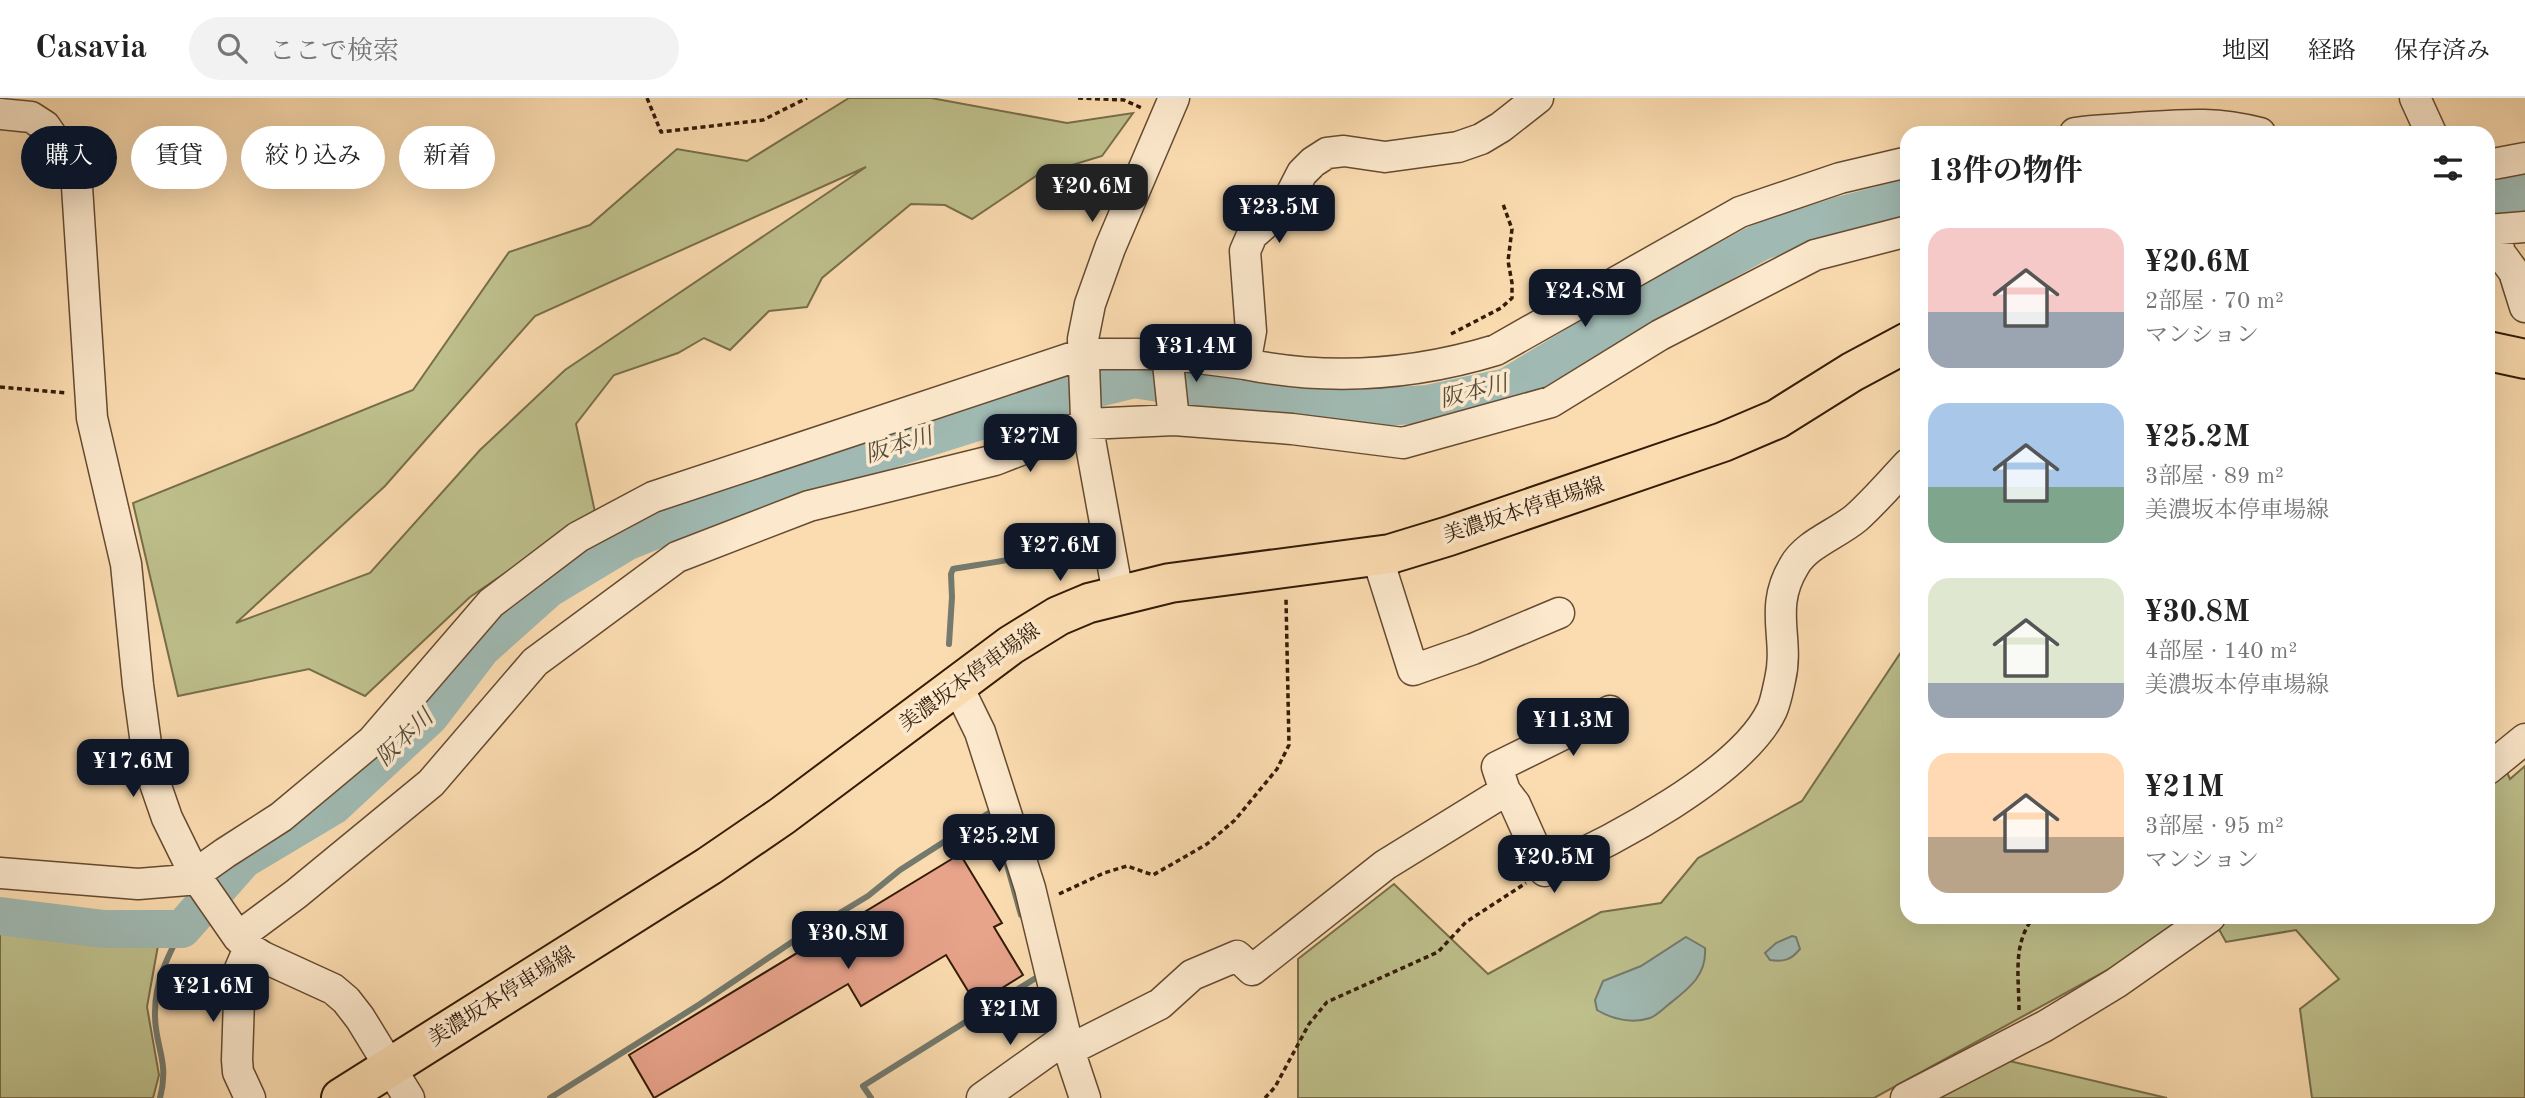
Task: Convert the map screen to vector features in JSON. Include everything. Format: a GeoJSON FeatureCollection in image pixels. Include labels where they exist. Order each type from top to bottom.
{"type":"FeatureCollection","features":[{"type":"Feature","properties":{"kind":"main road","name":"美濃坂本停車場線"},"geometry":{"type":"LineString","coordinates":[[341,1098],[400,1083],[782,816],[1011,645],[1039,627],[1088,603],[1170,583],[1377,556],[1449,537],[1723,442],[1777,419],[1900,345]]}},
{"type":"Feature","properties":{"kind":"main road"},"geometry":{"type":"LineString","coordinates":[[2495,353],[2525,359]]}},
{"type":"Feature","properties":{"kind":"street"},"geometry":{"type":"LineString","coordinates":[[1245,364],[1251,331],[1245,251],[1252,235],[1285,206],[1302,173],[1313,162],[1327,153],[1344,151],[1385,157],[1458,147],[1481,139],[1501,127],[1538,98]]}},
{"type":"Feature","properties":{"kind":"street"},"geometry":{"type":"LineString","coordinates":[[2415,98],[2428,126]]}},
{"type":"Feature","properties":{"kind":"street"},"geometry":{"type":"LineString","coordinates":[[1118,594],[1087,421],[1083,340],[1090,304],[1106,259],[1170,108]]}},
{"type":"Feature","properties":{"kind":"street"},"geometry":{"type":"LineString","coordinates":[[0,114],[31,117],[45,126],[76,171],[92,418],[125,564],[149,766],[167,818],[195,874],[244,943],[262,957],[333,989],[360,1018],[400,1083]]}},
{"type":"Feature","properties":{"kind":"street"},"geometry":{"type":"LineString","coordinates":[[2146,126],[2194,123],[2228,126]]}},
{"type":"Feature","properties":{"kind":"street"},"geometry":{"type":"LineString","coordinates":[[2495,164],[2525,158]]}},
{"type":"Feature","properties":{"kind":"street"},"geometry":{"type":"LineString","coordinates":[[0,873],[138,884],[187,880],[281,817],[372,741],[491,603],[578,537],[653,497],[1083,360],[1167,354],[1315,373],[1375,373],[1454,363],[1496,350],[1740,212],[1840,178],[1900,164]]}},
{"type":"Feature","properties":{"kind":"street"},"geometry":{"type":"LineString","coordinates":[[2495,230],[2525,227]]}},
{"type":"Feature","properties":{"kind":"street"},"geometry":{"type":"LineString","coordinates":[[250,1098],[238,1072],[237,1060],[240,969],[244,943],[296,894],[432,783],[535,662],[677,557],[809,506],[995,460],[1087,421],[1174,420],[1292,429],[1403,443],[1551,402],[1660,335],[1815,255],[1900,233]]}},
{"type":"Feature","properties":{"kind":"street"},"geometry":{"type":"LineString","coordinates":[[2495,240],[2500,253],[2514,272],[2525,307]]}},
{"type":"Feature","properties":{"kind":"street"},"geometry":{"type":"LineString","coordinates":[[1167,354],[1174,420]]}},
{"type":"Feature","properties":{"kind":"street"},"geometry":{"type":"LineString","coordinates":[[1610,711],[1497,767],[1505,791],[1515,804],[1545,871],[1586,853],[1652,816],[1698,786],[1735,756],[1772,711],[1781,677],[1783,650],[1779,627],[1780,598],[1794,565],[1807,551],[1857,517],[1900,472]]}},
{"type":"Feature","properties":{"kind":"street"},"geometry":{"type":"LineString","coordinates":[[1377,556],[1413,670],[1473,649],[1559,613]]}},
{"type":"Feature","properties":{"kind":"street"},"geometry":{"type":"LineString","coordinates":[[957,687],[980,732],[1033,902],[1068,1044],[1086,1098]]}},
{"type":"Feature","properties":{"kind":"street"},"geometry":{"type":"LineString","coordinates":[[2495,763],[2525,738]]}},
{"type":"Feature","properties":{"kind":"street"},"geometry":{"type":"LineString","coordinates":[[982,1098],[1068,1044],[1160,1004],[1192,975],[1237,956],[1252,970],[1384,865],[1505,791]]}},
{"type":"Feature","properties":{"kind":"street"},"geometry":{"type":"LineString","coordinates":[[1906,1098],[2029,1034],[2116,983],[2200,924]]}},
{"type":"Feature","properties":{"kind":"path"},"geometry":{"type":"LineString","coordinates":[[647,98],[661,132],[763,120],[807,98]]}},
{"type":"Feature","properties":{"kind":"path"},"geometry":{"type":"LineString","coordinates":[[1078,98],[1124,100],[1170,108]]}},
{"type":"Feature","properties":{"kind":"path"},"geometry":{"type":"LineString","coordinates":[[1446,338],[1501,307],[1511,298],[1512,283],[1508,261],[1512,229],[1503,204]]}},
{"type":"Feature","properties":{"kind":"path"},"geometry":{"type":"LineString","coordinates":[[0,387],[66,393],[90,391]]}},
{"type":"Feature","properties":{"kind":"path"},"geometry":{"type":"LineString","coordinates":[[1033,902],[1055,896],[1104,873],[1127,866],[1153,875],[1207,844],[1235,820],[1261,791],[1277,769],[1289,745],[1283,569]]}},
{"type":"Feature","properties":{"kind":"path"},"geometry":{"type":"LineString","coordinates":[[1265,1098],[1276,1087],[1309,1024],[1327,1002],[1438,952],[1466,922],[1545,871]]}},
{"type":"Feature","properties":{"kind":"path"},"geometry":{"type":"LineString","coordinates":[[2029,924],[2022,933],[2018,946],[2019,1015],[2029,1034]]}},
{"type":"Feature","properties":{"kind":"green space"},"geometry":{"type":"Polygon","coordinates":[[[849,98],[931,98],[1067,123],[1133,113],[1102,156],[1036,176],[972,219],[945,205],[911,204],[822,278],[807,307],[769,311],[730,350],[704,338],[678,353],[614,375],[576,424],[595,512],[470,597],[365,696],[309,669],[178,696],[133,503],[413,390],[509,252],[590,225],[677,149],[747,161],[849,98]],[[866,167],[535,316],[385,486],[236,623],[370,573],[480,450],[565,370],[866,167]]]}},
{"type":"Feature","properties":{"kind":"green space"},"geometry":{"type":"Polygon","coordinates":[[[1900,654],[1900,924],[2191,924],[1874,1098],[1298,1098],[1298,959],[1394,884],[1488,974],[1601,912],[1661,903],[1698,858],[1802,801],[1900,654]]]}},
{"type":"Feature","properties":{"kind":"green space"},"geometry":{"type":"Polygon","coordinates":[[[2495,746],[2510,779],[2525,766],[2525,1098],[2312,1098],[2300,1009],[2339,979],[2296,930],[2226,942],[2216,924],[2495,924],[2495,746]]]}},
{"type":"Feature","properties":{"kind":"green space"},"geometry":{"type":"Polygon","coordinates":[[[0,925],[159,940],[147,1007],[159,1075],[153,1098],[0,1098],[0,925]]]}},
{"type":"Feature","properties":{"kind":"green space"},"geometry":{"type":"Polygon","coordinates":[[[2005,1060],[2167,1098],[1935,1098],[2005,1060]]]}},
{"type":"Feature","properties":{"kind":"water"},"geometry":{"type":"Polygon","coordinates":[[[1792,936],[1796,937],[1800,949],[1797,953],[1787,959],[1770,960],[1765,953],[1776,943],[1792,936]]]}},
{"type":"Feature","properties":{"kind":"water"},"geometry":{"type":"Polygon","coordinates":[[[1686,937],[1705,948],[1703,966],[1695,981],[1655,1016],[1636,1021],[1622,1020],[1597,1010],[1595,1000],[1603,981],[1641,966],[1686,937]]]}},
{"type":"Feature","properties":{"kind":"building"},"geometry":{"type":"Polygon","coordinates":[[[960,854],[1002,923],[994,927],[1023,975],[976,1004],[946,955],[861,1006],[848,984],[654,1098],[629,1055],[960,854]]]}},
{"type":"Feature","properties":{"kind":"waterway","name":"阪本川"},"geometry":{"type":"LineString","coordinates":[[2495,201],[2525,192]]}},
{"type":"Feature","properties":{"kind":"waterway","name":"阪本川"},"geometry":{"type":"LineString","coordinates":[[0,916],[104,929],[182,929],[244,859],[333,806],[430,716],[482,648],[548,589],[626,542],[735,498],[1037,403],[1134,379],[1266,400],[1354,409],[1427,404],[1507,387],[1623,317],[1762,241],[1900,200]]}},
{"type":"Feature","properties":{"kind":"waterway"},"geometry":{"type":"LineString","coordinates":[[949,644],[953,569],[1042,553],[1085,534]]}},
{"type":"Feature","properties":{"kind":"waterway"},"geometry":{"type":"LineString","coordinates":[[550,1098],[868,896],[900,870],[992,811],[994,817]]}},
{"type":"Feature","properties":{"kind":"waterway"},"geometry":{"type":"LineString","coordinates":[[1007,865],[1021,915]]}},
{"type":"Feature","properties":{"kind":"waterway"},"geometry":{"type":"LineString","coordinates":[[160,1098],[163,1063],[155,1024],[157,990],[163,969],[182,929]]}},
{"type":"Feature","properties":{"kind":"waterway"},"geometry":{"type":"LineString","coordinates":[[871,1098],[863,1086],[1039,976],[1038,972]]}}]}
